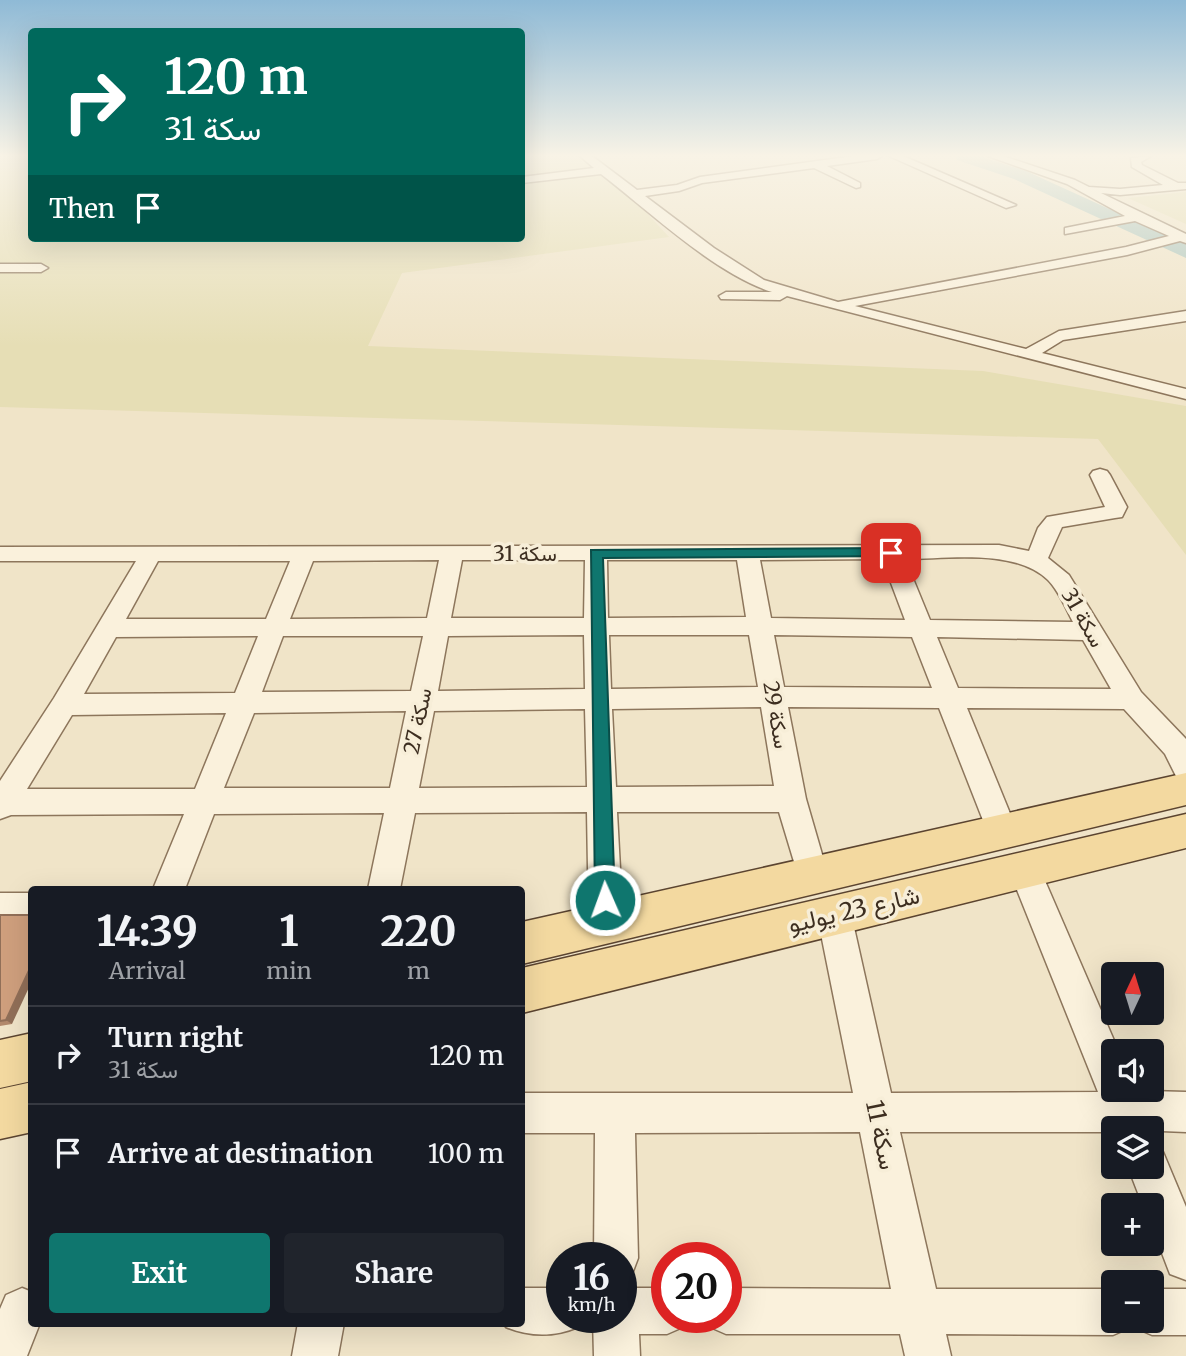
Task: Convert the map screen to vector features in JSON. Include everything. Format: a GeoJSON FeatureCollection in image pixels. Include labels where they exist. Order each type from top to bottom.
{"type":"FeatureCollection","features":[{"type":"Feature","properties":{"kind":"main road","name":"شارع 23 يوليو"},"geometry":{"type":"LineString","coordinates":[[525,942],[1003,833],[1186,782]]}},
{"type":"Feature","properties":{"kind":"main road","name":"شارع 23 يوليو"},"geometry":{"type":"LineString","coordinates":[[525,990],[1025,870],[1178,837]]}},
{"type":"Feature","properties":{"kind":"main road"},"geometry":{"type":"LineString","coordinates":[[0,1064],[28,1058]]}},
{"type":"Feature","properties":{"kind":"main road"},"geometry":{"type":"LineString","coordinates":[[0,1114],[28,1108]]}},
{"type":"Feature","properties":{"kind":"street"},"geometry":{"type":"LineString","coordinates":[[669,219],[735,269],[759,283],[835,306],[1186,394]]}},
{"type":"Feature","properties":{"kind":"street"},"geometry":{"type":"LineString","coordinates":[[1069,231],[1125,219]]}},
{"type":"Feature","properties":{"kind":"street"},"geometry":{"type":"LineString","coordinates":[[1141,219],[1184,238]]}},
{"type":"Feature","properties":{"kind":"street"},"geometry":{"type":"LineString","coordinates":[[835,306],[1184,238]]}},
{"type":"Feature","properties":{"kind":"street"},"geometry":{"type":"LineString","coordinates":[[0,268],[41,268]]}},
{"type":"Feature","properties":{"kind":"street"},"geometry":{"type":"LineString","coordinates":[[726,296],[774,297],[790,293]]}},
{"type":"Feature","properties":{"kind":"street"},"geometry":{"type":"LineString","coordinates":[[1027,355],[1059,336],[1186,316]]}},
{"type":"Feature","properties":{"kind":"street"},"geometry":{"type":"LineString","coordinates":[[1036,561],[1049,528],[1055,522],[1115,512],[1116,507],[1100,475]]}},
{"type":"Feature","properties":{"kind":"street","name":"سكة 31"},"geometry":{"type":"LineString","coordinates":[[0,554],[999,552],[1036,561],[1054,571],[1131,699],[1177,742],[1186,782]]}},
{"type":"Feature","properties":{"kind":"street"},"geometry":{"type":"LineString","coordinates":[[891,553],[1003,833]]}},
{"type":"Feature","properties":{"kind":"street"},"geometry":{"type":"LineString","coordinates":[[1,804],[64,705],[151,554]]}},
{"type":"Feature","properties":{"kind":"street"},"geometry":{"type":"LineString","coordinates":[[170,886],[304,554]]}},
{"type":"Feature","properties":{"kind":"street","name":"سكة 27"},"geometry":{"type":"LineString","coordinates":[[385,886],[452,554]]}},
{"type":"Feature","properties":{"kind":"street"},"geometry":{"type":"LineString","coordinates":[[596,554],[606,925]]}},
{"type":"Feature","properties":{"kind":"street","name":"سكة 29"},"geometry":{"type":"LineString","coordinates":[[747,554],[791,799],[812,875]]}},
{"type":"Feature","properties":{"kind":"street"},"geometry":{"type":"LineString","coordinates":[[106,628],[761,626],[1091,631]]}},
{"type":"Feature","properties":{"kind":"street"},"geometry":{"type":"LineString","coordinates":[[64,705],[772,697],[1131,699]]}},
{"type":"Feature","properties":{"kind":"street"},"geometry":{"type":"LineString","coordinates":[[1,804],[791,799]]}},
{"type":"Feature","properties":{"kind":"street"},"geometry":{"type":"LineString","coordinates":[[1025,870],[1122,1103]]}},
{"type":"Feature","properties":{"kind":"street"},"geometry":{"type":"LineString","coordinates":[[0,909],[28,909]]}},
{"type":"Feature","properties":{"kind":"street","name":"سكة 11"},"geometry":{"type":"LineString","coordinates":[[834,915],[928,1356]]}},
{"type":"Feature","properties":{"kind":"street"},"geometry":{"type":"LineString","coordinates":[[525,1113],[876,1112],[1122,1103],[1186,1112]]}},
{"type":"Feature","properties":{"kind":"street"},"geometry":{"type":"LineString","coordinates":[[615,1113],[616,1242]]}},
{"type":"Feature","properties":{"kind":"street"},"geometry":{"type":"LineString","coordinates":[[1153,1179],[1186,1258]]}},
{"type":"Feature","properties":{"kind":"street"},"geometry":{"type":"LineString","coordinates":[[4,1356],[18,1311]]}},
{"type":"Feature","properties":{"kind":"street"},"geometry":{"type":"LineString","coordinates":[[525,1311],[546,1311]]}},
{"type":"Feature","properties":{"kind":"street"},"geometry":{"type":"LineString","coordinates":[[742,1311],[1101,1312]]}},
{"type":"Feature","properties":{"kind":"street"},"geometry":{"type":"LineString","coordinates":[[1164,1312],[1186,1312]]}},
{"type":"Feature","properties":{"kind":"street"},"geometry":{"type":"LineString","coordinates":[[315,1356],[320,1327]]}},
{"type":"Feature","properties":{"kind":"street"},"geometry":{"type":"LineString","coordinates":[[616,1333],[617,1356]]}},
{"type":"Feature","properties":{"kind":"shaded area"},"geometry":{"type":"Polygon","coordinates":[[[0,219],[28,219],[28,242],[525,242],[525,219],[653,219],[669,237],[402,273],[368,346],[983,371],[1186,406],[1186,555],[1098,439],[0,407],[0,219]]]}},
{"type":"Feature","properties":{"kind":"building"},"geometry":{"type":"Polygon","coordinates":[[[0,915],[28,915],[28,973],[6,1020],[0,1021],[0,915]]]}},
{"type":"Feature","properties":{"kind":"waterway"},"geometry":{"type":"LineString","coordinates":[[1115,219],[1186,252]]}},
{"type":"Feature","properties":{"kind":"route"},"geometry":{"type":"LineString","coordinates":[[605,900],[596,554],[891,553]]}}]}
